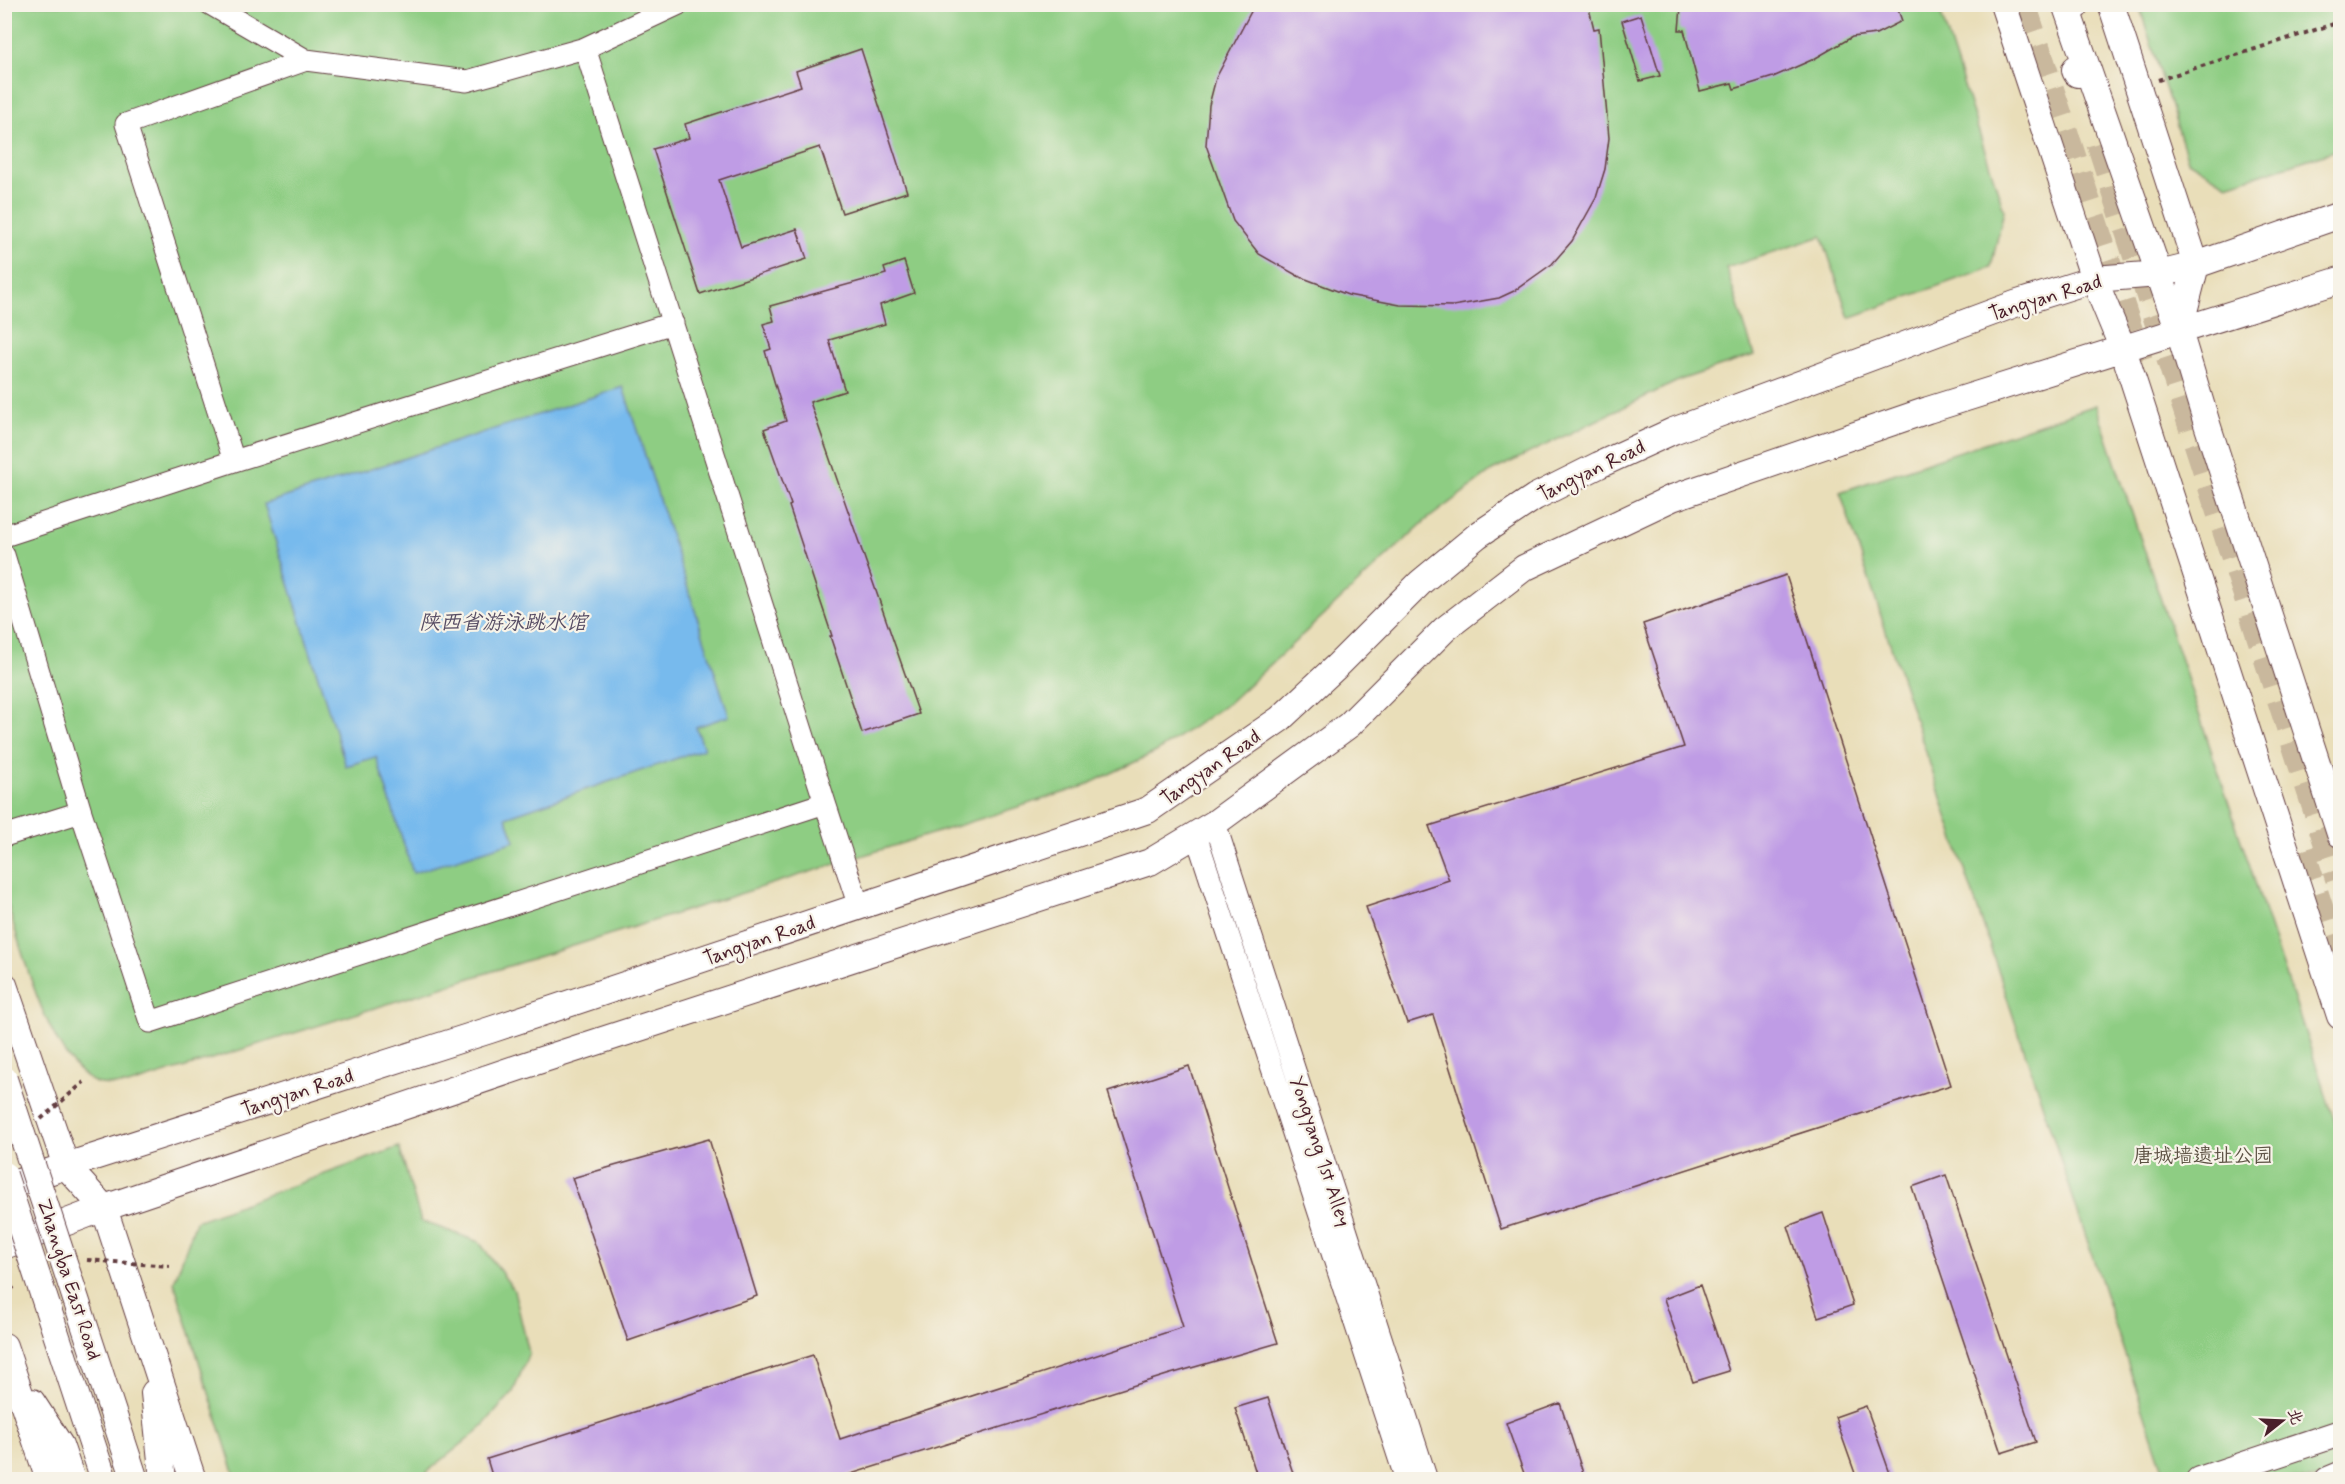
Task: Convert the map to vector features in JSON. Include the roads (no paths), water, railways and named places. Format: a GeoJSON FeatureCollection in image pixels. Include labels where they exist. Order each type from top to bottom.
{"type":"FeatureCollection","features":[{"type":"Feature","properties":{"kind":"main road"},"geometry":{"type":"LineString","coordinates":[[2003,4],[2094,279],[2123,349],[2340,1016]]}},
{"type":"Feature","properties":{"kind":"main road"},"geometry":{"type":"LineString","coordinates":[[2065,4],[2179,331],[2206,424],[2340,834]]}},
{"type":"Feature","properties":{"kind":"main road"},"geometry":{"type":"LineString","coordinates":[[2111,4],[2196,265],[2179,331]]}},
{"type":"Feature","properties":{"kind":"main road","name":"Tangyan Road"},"geometry":{"type":"LineString","coordinates":[[4,1187],[490,1030],[1148,810],[1280,719],[1421,582],[1478,535],[1534,497],[1673,430],[2015,304],[2094,279],[2159,274],[2196,265],[2340,215]]}},
{"type":"Feature","properties":{"kind":"main road"},"geometry":{"type":"LineString","coordinates":[[4,1246],[104,1208],[524,1066],[1150,862],[1206,829],[1349,725],[1445,629],[1524,568],[1672,498],[1928,410],[2340,280]]}},
{"type":"Feature","properties":{"kind":"main road","name":"Zhangba East Road"},"geometry":{"type":"LineString","coordinates":[[4,985],[66,1166],[104,1208]]}},
{"type":"Feature","properties":{"kind":"main road","name":"Zhangba East Road"},"geometry":{"type":"LineString","coordinates":[[4,1079],[135,1479]]}},
{"type":"Feature","properties":{"kind":"main road","name":"Zhangba East Road"},"geometry":{"type":"LineString","coordinates":[[4,1174],[104,1479]]}},
{"type":"Feature","properties":{"kind":"main road"},"geometry":{"type":"LineString","coordinates":[[104,1208],[194,1479]]}},
{"type":"Feature","properties":{"kind":"main road"},"geometry":{"type":"LineString","coordinates":[[4,1346],[49,1479]]}},
{"type":"Feature","properties":{"kind":"main road"},"geometry":{"type":"LineString","coordinates":[[150,1350],[162,1476]]}},
{"type":"Feature","properties":{"kind":"main road"},"geometry":{"type":"LineString","coordinates":[[13,1374],[60,1445],[72,1479]]}},
{"type":"Feature","properties":{"kind":"main road"},"geometry":{"type":"LineString","coordinates":[[2199,1479],[2340,1433]]}},
{"type":"Feature","properties":{"kind":"main road"},"geometry":{"type":"LineString","coordinates":[[2328,1479],[2340,1475]]}},
{"type":"Feature","properties":{"kind":"street"},"geometry":{"type":"LineString","coordinates":[[210,4],[306,60],[467,81],[585,48],[679,4]]}},
{"type":"Feature","properties":{"kind":"street"},"geometry":{"type":"LineString","coordinates":[[585,48],[859,906]]}},
{"type":"Feature","properties":{"kind":"street"},"geometry":{"type":"LineString","coordinates":[[234,461],[126,124],[306,60]]}},
{"type":"Feature","properties":{"kind":"street"},"geometry":{"type":"LineString","coordinates":[[4,536],[673,323]]}},
{"type":"Feature","properties":{"kind":"street"},"geometry":{"type":"LineString","coordinates":[[4,555],[81,812],[150,1022],[825,803]]}},
{"type":"Feature","properties":{"kind":"street"},"geometry":{"type":"LineString","coordinates":[[4,836],[81,812]]}},
{"type":"Feature","properties":{"kind":"street","name":"Yongyang 1st Alley"},"geometry":{"type":"LineString","coordinates":[[1206,829],[1406,1479]]}},
{"type":"Feature","properties":{"kind":"street","name":"Yongyang 1st Alley"},"geometry":{"type":"LineString","coordinates":[[1206,829],[1427,1479]]}},
{"type":"Feature","properties":{"kind":"water","name":"陕西省游泳跳水馆"},"geometry":{"type":"Polygon","coordinates":[[[623,387],[729,716],[696,727],[704,749],[506,817],[515,841],[413,873],[376,757],[346,766],[264,504],[623,387]]]}},
{"type":"Feature","properties":{"kind":"tunnel"},"geometry":{"type":"LineString","coordinates":[[2021,4],[2138,361]]}},
{"type":"Feature","properties":{"kind":"tunnel"},"geometry":{"type":"LineString","coordinates":[[2101,142],[2340,878]]}},
{"type":"Feature","properties":{"kind":"tunnel"},"geometry":{"type":"LineString","coordinates":[[2300,851],[2340,975]]}},
{"type":"Feature","properties":{"kind":"park label","name":"唐城墙遗址公园"},"geometry":{"type":"Point","coordinates":[2203,1155]}}]}
